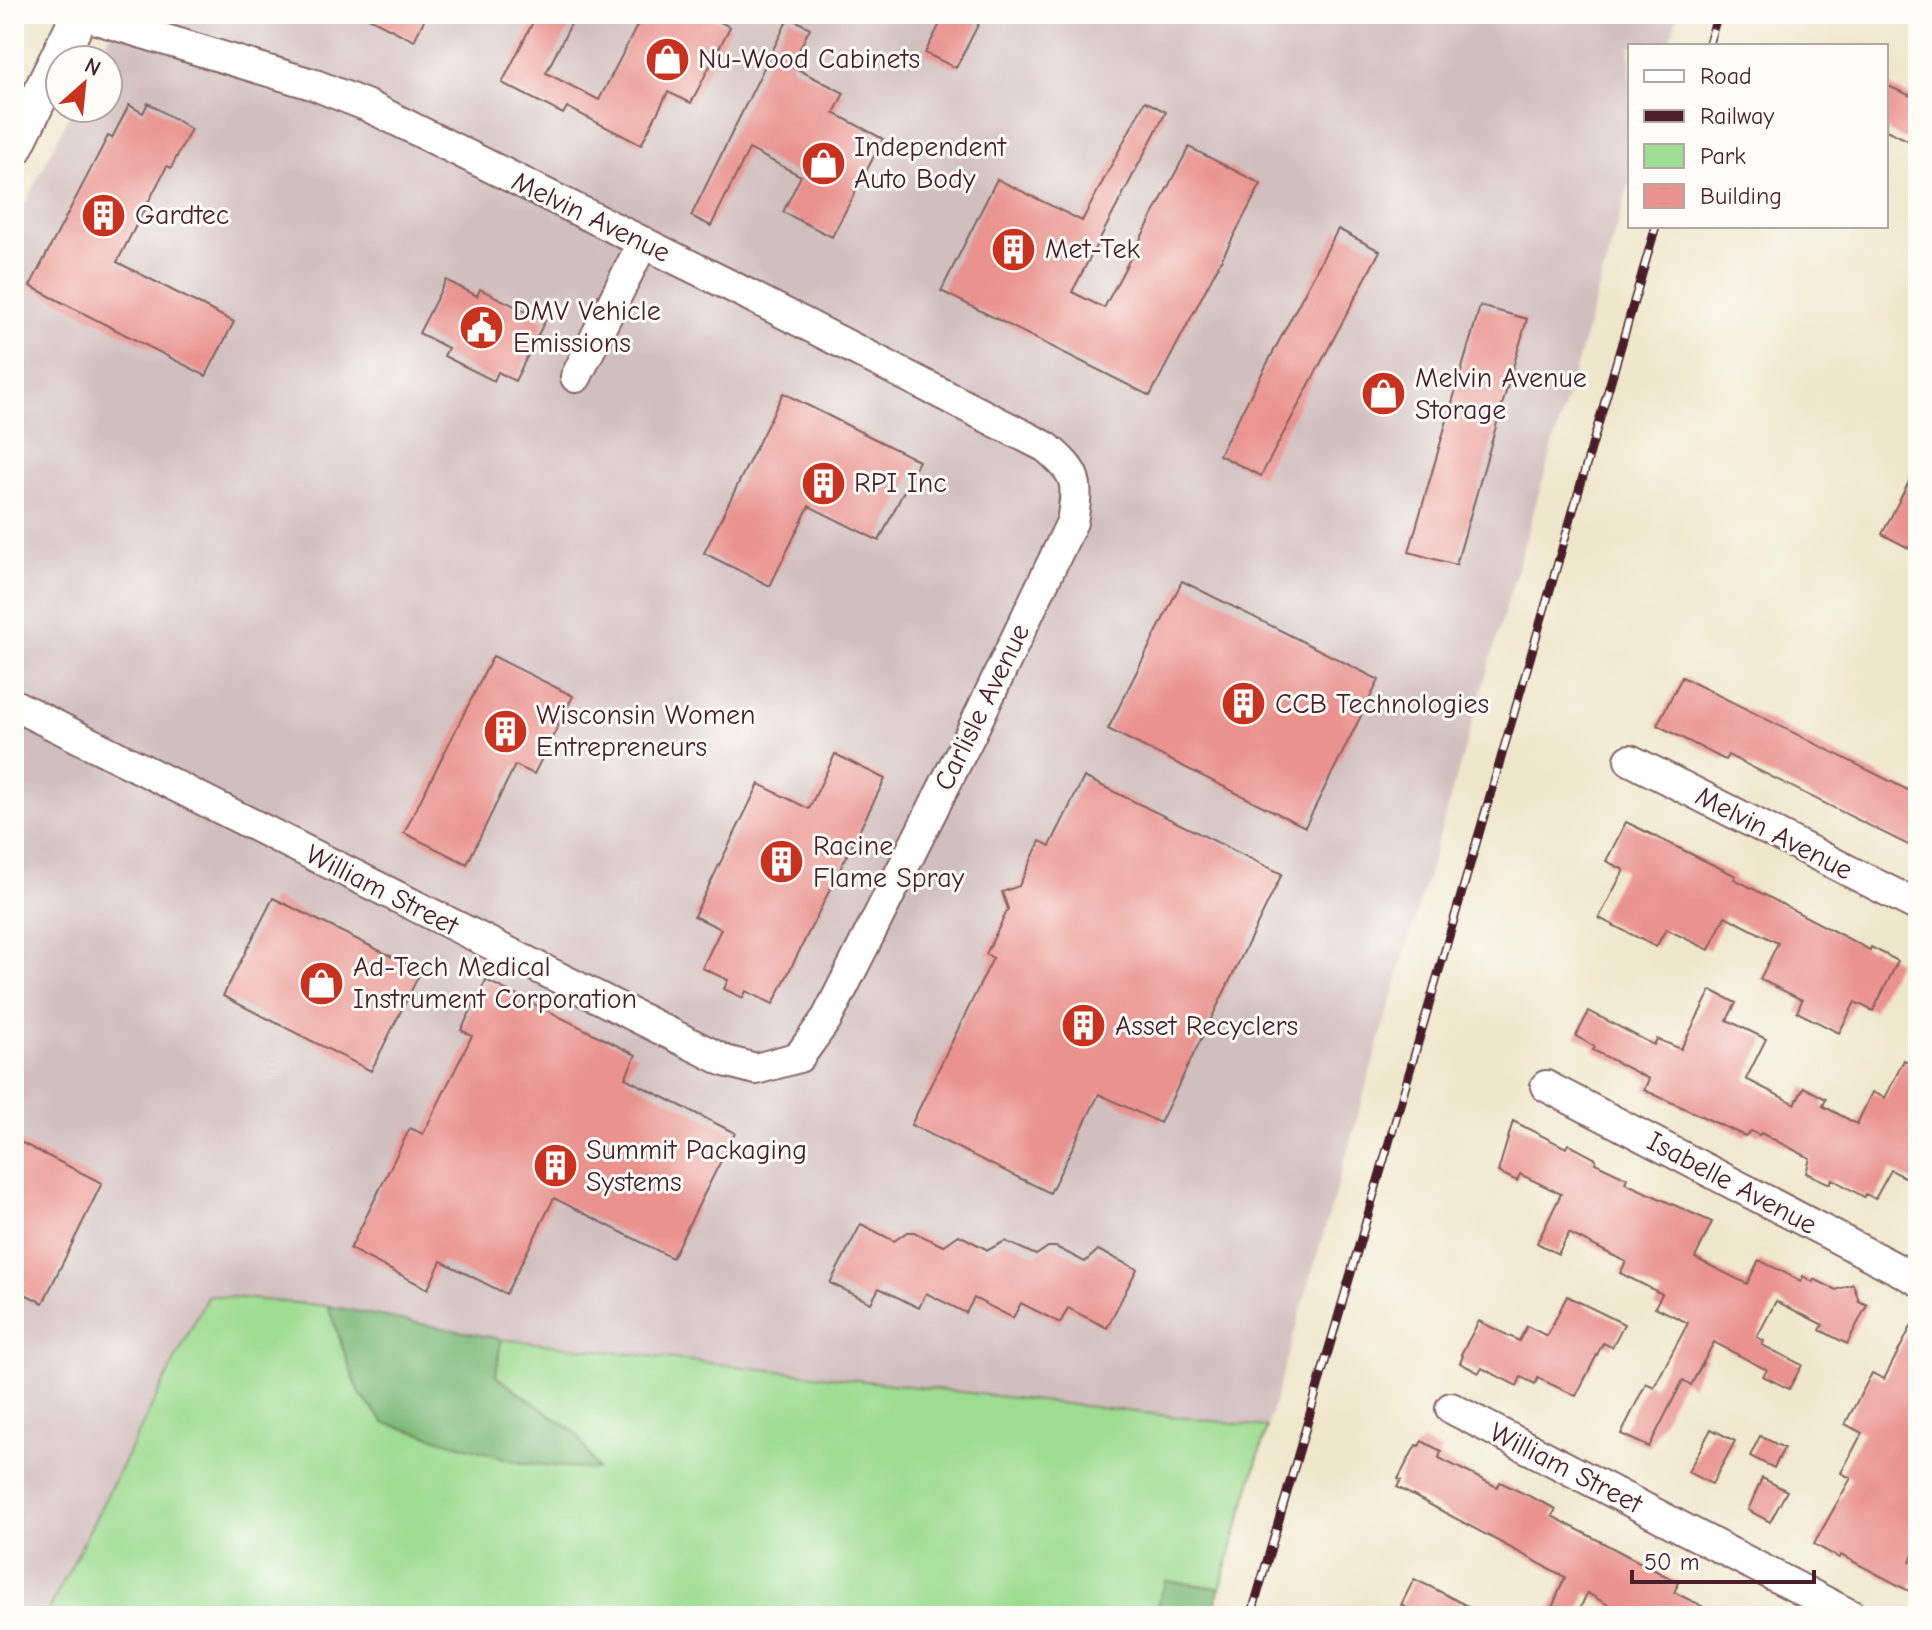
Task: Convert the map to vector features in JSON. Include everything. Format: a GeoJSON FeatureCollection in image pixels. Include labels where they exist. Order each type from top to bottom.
{"type":"FeatureCollection","features":[{"type":"Feature","properties":{"kind":"street"},"geometry":{"type":"LineString","coordinates":[[14,148],[80,14]]}},
{"type":"Feature","properties":{"kind":"street","name":"Melvin Avenue"},"geometry":{"type":"LineString","coordinates":[[80,14],[257,66],[355,100],[1046,447],[1075,476]]}},
{"type":"Feature","properties":{"kind":"street"},"geometry":{"type":"LineString","coordinates":[[576,377],[643,242]]}},
{"type":"Feature","properties":{"kind":"street","name":"Carlisle Avenue"},"geometry":{"type":"LineString","coordinates":[[799,1057],[827,1018],[971,733],[1072,522],[1075,476]]}},
{"type":"Feature","properties":{"kind":"street","name":"William Street"},"geometry":{"type":"LineString","coordinates":[[14,705],[725,1061],[756,1069],[799,1057]]}},
{"type":"Feature","properties":{"kind":"street","name":"Melvin Avenue"},"geometry":{"type":"LineString","coordinates":[[1630,760],[1918,906]]}},
{"type":"Feature","properties":{"kind":"street","name":"Isabelle Avenue"},"geometry":{"type":"LineString","coordinates":[[1546,1086],[1918,1280]]}},
{"type":"Feature","properties":{"kind":"street","name":"William Street"},"geometry":{"type":"LineString","coordinates":[[1451,1408],[1852,1616]]}},
{"type":"Feature","properties":{"kind":"shaded area"},"geometry":{"type":"Polygon","coordinates":[[[120,14],[1678,14],[1670,44],[1628,44],[1628,188],[1212,1616],[14,1616],[14,226],[65,124],[124,124],[124,44],[105,44],[120,14]]]}},
{"type":"Feature","properties":{"kind":"green space"},"geometry":{"type":"Polygon","coordinates":[[[208,1295],[328,1306],[359,1393],[518,1462],[597,1469],[577,1434],[496,1376],[501,1339],[1267,1427],[1220,1588],[1166,1581],[1154,1616],[46,1616],[208,1295]]]}},
{"type":"Feature","properties":{"kind":"green space"},"geometry":{"type":"Polygon","coordinates":[[[328,1306],[501,1339],[496,1376],[577,1434],[597,1470],[518,1462],[384,1423],[359,1393],[328,1306]]]}},
{"type":"Feature","properties":{"kind":"green space"},"geometry":{"type":"Polygon","coordinates":[[[1166,1581],[1220,1588],[1212,1616],[1154,1616],[1166,1581]]]}},
{"type":"Feature","properties":{"kind":"building"},"geometry":{"type":"Polygon","coordinates":[[[361,14],[427,14],[414,41],[361,14]]]}},
{"type":"Feature","properties":{"kind":"building","name":"Nu-Wood Cabinets"},"geometry":{"type":"Polygon","coordinates":[[[537,14],[576,14],[546,73],[599,100],[643,14],[705,14],[730,27],[691,103],[668,92],[641,145],[567,107],[563,114],[502,83],[537,14]]]}},
{"type":"Feature","properties":{"kind":"building"},"geometry":{"type":"Polygon","coordinates":[[[945,14],[966,14],[980,21],[956,68],[925,53],[945,14]]]}},
{"type":"Feature","properties":{"kind":"building","name":"Independent Auto Body"},"geometry":{"type":"Polygon","coordinates":[[[789,17],[810,28],[791,66],[844,93],[834,113],[883,139],[832,237],[783,212],[801,176],[749,149],[711,226],[691,216],[789,17]]]}},
{"type":"Feature","properties":{"kind":"building"},"geometry":{"type":"Polygon","coordinates":[[[1888,86],[1918,99],[1918,145],[1888,131],[1888,86]]]}},
{"type":"Feature","properties":{"kind":"building"},"geometry":{"type":"Polygon","coordinates":[[[1145,101],[1166,112],[1072,292],[1104,308],[1189,147],[1261,184],[1150,396],[941,291],[997,179],[1082,221],[1145,101]]]}},
{"type":"Feature","properties":{"kind":"building","name":"Gardtec"},"geometry":{"type":"Polygon","coordinates":[[[148,103],[191,129],[171,168],[167,166],[117,262],[234,322],[206,376],[30,286],[108,136],[112,138],[119,124],[124,124],[129,105],[143,113],[148,103]]]}},
{"type":"Feature","properties":{"kind":"building"},"geometry":{"type":"Polygon","coordinates":[[[1338,229],[1380,251],[1261,476],[1219,455],[1338,229]]]}},
{"type":"Feature","properties":{"kind":"building","name":"DMV Vehicle Emissions"},"geometry":{"type":"Polygon","coordinates":[[[446,280],[477,296],[480,289],[545,321],[515,381],[498,372],[494,381],[444,356],[448,348],[419,333],[446,280]]]}},
{"type":"Feature","properties":{"kind":"building"},"geometry":{"type":"Polygon","coordinates":[[[1480,306],[1527,319],[1456,565],[1409,552],[1480,306]]]}},
{"type":"Feature","properties":{"kind":"building","name":"RPI Inc"},"geometry":{"type":"Polygon","coordinates":[[[783,393],[919,461],[879,541],[809,506],[770,586],[704,553],[783,393]]]}},
{"type":"Feature","properties":{"kind":"building"},"geometry":{"type":"Polygon","coordinates":[[[1918,464],[1918,553],[1882,534],[1918,464]]]}},
{"type":"Feature","properties":{"kind":"building","name":"CCB Technologies"},"geometry":{"type":"Polygon","coordinates":[[[1182,581],[1379,680],[1305,827],[1108,729],[1182,581]]]}},
{"type":"Feature","properties":{"kind":"building","name":"Wisconsin Women Entrepreneurs"},"geometry":{"type":"Polygon","coordinates":[[[493,656],[573,696],[534,774],[515,765],[467,864],[404,833],[493,656]]]}},
{"type":"Feature","properties":{"kind":"building"},"geometry":{"type":"Polygon","coordinates":[[[1682,677],[1918,795],[1918,850],[1728,755],[1725,760],[1657,725],[1682,677]]]}},
{"type":"Feature","properties":{"kind":"building","name":"Racine Flame Spray"},"geometry":{"type":"Polygon","coordinates":[[[835,754],[885,779],[773,1004],[746,991],[743,998],[724,989],[728,980],[702,968],[721,929],[694,916],[759,784],[809,809],[835,754]]]}},
{"type":"Feature","properties":{"kind":"building","name":"Asset Recyclers"},"geometry":{"type":"Polygon","coordinates":[[[1084,777],[1282,874],[1160,1123],[1099,1094],[1050,1193],[911,1125],[993,958],[986,954],[1008,909],[1002,892],[1019,886],[1040,841],[1050,846],[1084,777]]]}},
{"type":"Feature","properties":{"kind":"building"},"geometry":{"type":"Polygon","coordinates":[[[1626,822],[1736,876],[1734,879],[1870,950],[1871,947],[1898,961],[1873,1011],[1855,1002],[1839,1033],[1797,1012],[1802,1000],[1760,979],[1778,943],[1725,916],[1709,950],[1666,929],[1656,947],[1599,918],[1624,870],[1606,861],[1626,822]]]}},
{"type":"Feature","properties":{"kind":"building","name":"Ad-Tech Medical Instrument Corporation"},"geometry":{"type":"Polygon","coordinates":[[[273,898],[421,971],[371,1071],[223,996],[273,898]]]}},
{"type":"Feature","properties":{"kind":"building","name":"Summit Packaging Systems"},"geometry":{"type":"Polygon","coordinates":[[[486,980],[636,1055],[625,1078],[735,1133],[672,1258],[554,1198],[506,1294],[441,1261],[428,1289],[350,1249],[410,1128],[423,1134],[472,1036],[461,1030],[486,980]]]}},
{"type":"Feature","properties":{"kind":"building"},"geometry":{"type":"Polygon","coordinates":[[[1711,990],[1736,1003],[1727,1020],[1766,1039],[1746,1079],[1795,1104],[1804,1087],[1826,1099],[1823,1106],[1857,1124],[1872,1092],[1885,1098],[1904,1060],[1918,1068],[1918,1184],[1891,1170],[1875,1199],[1866,1194],[1864,1197],[1832,1179],[1830,1184],[1806,1173],[1810,1158],[1761,1133],[1751,1131],[1745,1136],[1644,1090],[1649,1079],[1593,1050],[1595,1047],[1576,1036],[1589,1011],[1654,1045],[1657,1039],[1681,1049],[1711,990]]]}},
{"type":"Feature","properties":{"kind":"building"},"geometry":{"type":"Polygon","coordinates":[[[1513,1121],[1566,1148],[1568,1144],[1596,1159],[1595,1163],[1627,1178],[1625,1183],[1712,1222],[1695,1258],[1747,1284],[1759,1260],[1801,1281],[1803,1276],[1836,1290],[1853,1284],[1859,1301],[1867,1305],[1847,1344],[1820,1330],[1823,1325],[1776,1301],[1757,1337],[1764,1341],[1762,1345],[1802,1365],[1789,1389],[1763,1376],[1767,1370],[1714,1342],[1691,1385],[1683,1380],[1649,1447],[1621,1434],[1646,1383],[1654,1387],[1688,1323],[1655,1307],[1662,1294],[1620,1273],[1626,1262],[1569,1233],[1558,1254],[1537,1243],[1561,1194],[1520,1174],[1517,1181],[1498,1172],[1513,1121]]]}},
{"type":"Feature","properties":{"kind":"building"},"geometry":{"type":"Polygon","coordinates":[[[20,1142],[102,1183],[43,1303],[14,1289],[14,1154],[20,1142]]]}},
{"type":"Feature","properties":{"kind":"building"},"geometry":{"type":"Polygon","coordinates":[[[861,1224],[894,1241],[907,1232],[914,1232],[943,1246],[959,1235],[988,1250],[1005,1241],[1036,1255],[1048,1247],[1056,1247],[1085,1262],[1098,1250],[1137,1269],[1107,1328],[1068,1308],[1060,1323],[1021,1303],[1013,1318],[974,1298],[966,1313],[926,1293],[919,1308],[879,1288],[871,1303],[830,1283],[861,1224]]]}},
{"type":"Feature","properties":{"kind":"building"},"geometry":{"type":"Polygon","coordinates":[[[1567,1296],[1624,1324],[1612,1347],[1603,1343],[1576,1396],[1538,1378],[1535,1384],[1521,1377],[1517,1386],[1482,1368],[1479,1373],[1460,1363],[1461,1354],[1479,1321],[1519,1341],[1527,1326],[1547,1336],[1567,1296]]]}},
{"type":"Feature","properties":{"kind":"building"},"geometry":{"type":"Polygon","coordinates":[[[1918,1313],[1918,1546],[1910,1561],[1918,1566],[1918,1574],[1909,1591],[1814,1544],[1851,1478],[1841,1473],[1862,1433],[1845,1424],[1872,1373],[1884,1379],[1918,1313]]]}},
{"type":"Feature","properties":{"kind":"building"},"geometry":{"type":"Polygon","coordinates":[[[1711,1429],[1735,1441],[1712,1484],[1688,1472],[1711,1429]]]}},
{"type":"Feature","properties":{"kind":"building"},"geometry":{"type":"Polygon","coordinates":[[[1760,1436],[1784,1448],[1774,1468],[1750,1456],[1760,1436]]]}},
{"type":"Feature","properties":{"kind":"building"},"geometry":{"type":"Polygon","coordinates":[[[1422,1441],[1441,1451],[1439,1458],[1497,1487],[1500,1482],[1556,1509],[1552,1516],[1679,1583],[1674,1592],[1721,1616],[1628,1616],[1587,1593],[1577,1616],[1564,1616],[1551,1610],[1565,1577],[1397,1487],[1416,1445],[1419,1446],[1422,1441]]]}},
{"type":"Feature","properties":{"kind":"building"},"geometry":{"type":"Polygon","coordinates":[[[1762,1478],[1787,1491],[1770,1522],[1748,1510],[1762,1478]]]}},
{"type":"Feature","properties":{"kind":"building"},"geometry":{"type":"Polygon","coordinates":[[[1414,1579],[1486,1616],[1423,1616],[1401,1605],[1414,1579]]]}},
{"type":"Feature","properties":{"kind":"railway"},"geometry":{"type":"LineString","coordinates":[[1709,44],[1718,14]]}},
{"type":"Feature","properties":{"kind":"railway"},"geometry":{"type":"LineString","coordinates":[[1251,1616],[1655,228]]}},
{"type":"Feature","properties":{"kind":"place","name":"Nu-Wood Cabinets"},"geometry":{"type":"Point","coordinates":[667,59]}},
{"type":"Feature","properties":{"kind":"place","name":"Independent Auto Body"},"geometry":{"type":"Point","coordinates":[823,163]}},
{"type":"Feature","properties":{"kind":"place","name":"Gardtec"},"geometry":{"type":"Point","coordinates":[104,215]}},
{"type":"Feature","properties":{"kind":"place","name":"Met-Tek"},"geometry":{"type":"Point","coordinates":[1014,249]}},
{"type":"Feature","properties":{"kind":"place","name":"DMV Vehicle Emissions"},"geometry":{"type":"Point","coordinates":[482,327]}},
{"type":"Feature","properties":{"kind":"place","name":"Melvin Avenue Storage"},"geometry":{"type":"Point","coordinates":[1384,394]}},
{"type":"Feature","properties":{"kind":"place","name":"RPI Inc"},"geometry":{"type":"Point","coordinates":[823,483]}},
{"type":"Feature","properties":{"kind":"place","name":"CCB Technologies"},"geometry":{"type":"Point","coordinates":[1244,704]}},
{"type":"Feature","properties":{"kind":"place","name":"Wisconsin Women Entrepreneurs"},"geometry":{"type":"Point","coordinates":[505,731]}},
{"type":"Feature","properties":{"kind":"place","name":"Racine Flame Spray"},"geometry":{"type":"Point","coordinates":[782,862]}},
{"type":"Feature","properties":{"kind":"place","name":"Ad-Tech Medical Instrument Corporation"},"geometry":{"type":"Point","coordinates":[322,983]}},
{"type":"Feature","properties":{"kind":"place","name":"Asset Recyclers"},"geometry":{"type":"Point","coordinates":[1084,1026]}},
{"type":"Feature","properties":{"kind":"place","name":"Summit Packaging Systems"},"geometry":{"type":"Point","coordinates":[555,1166]}}]}
